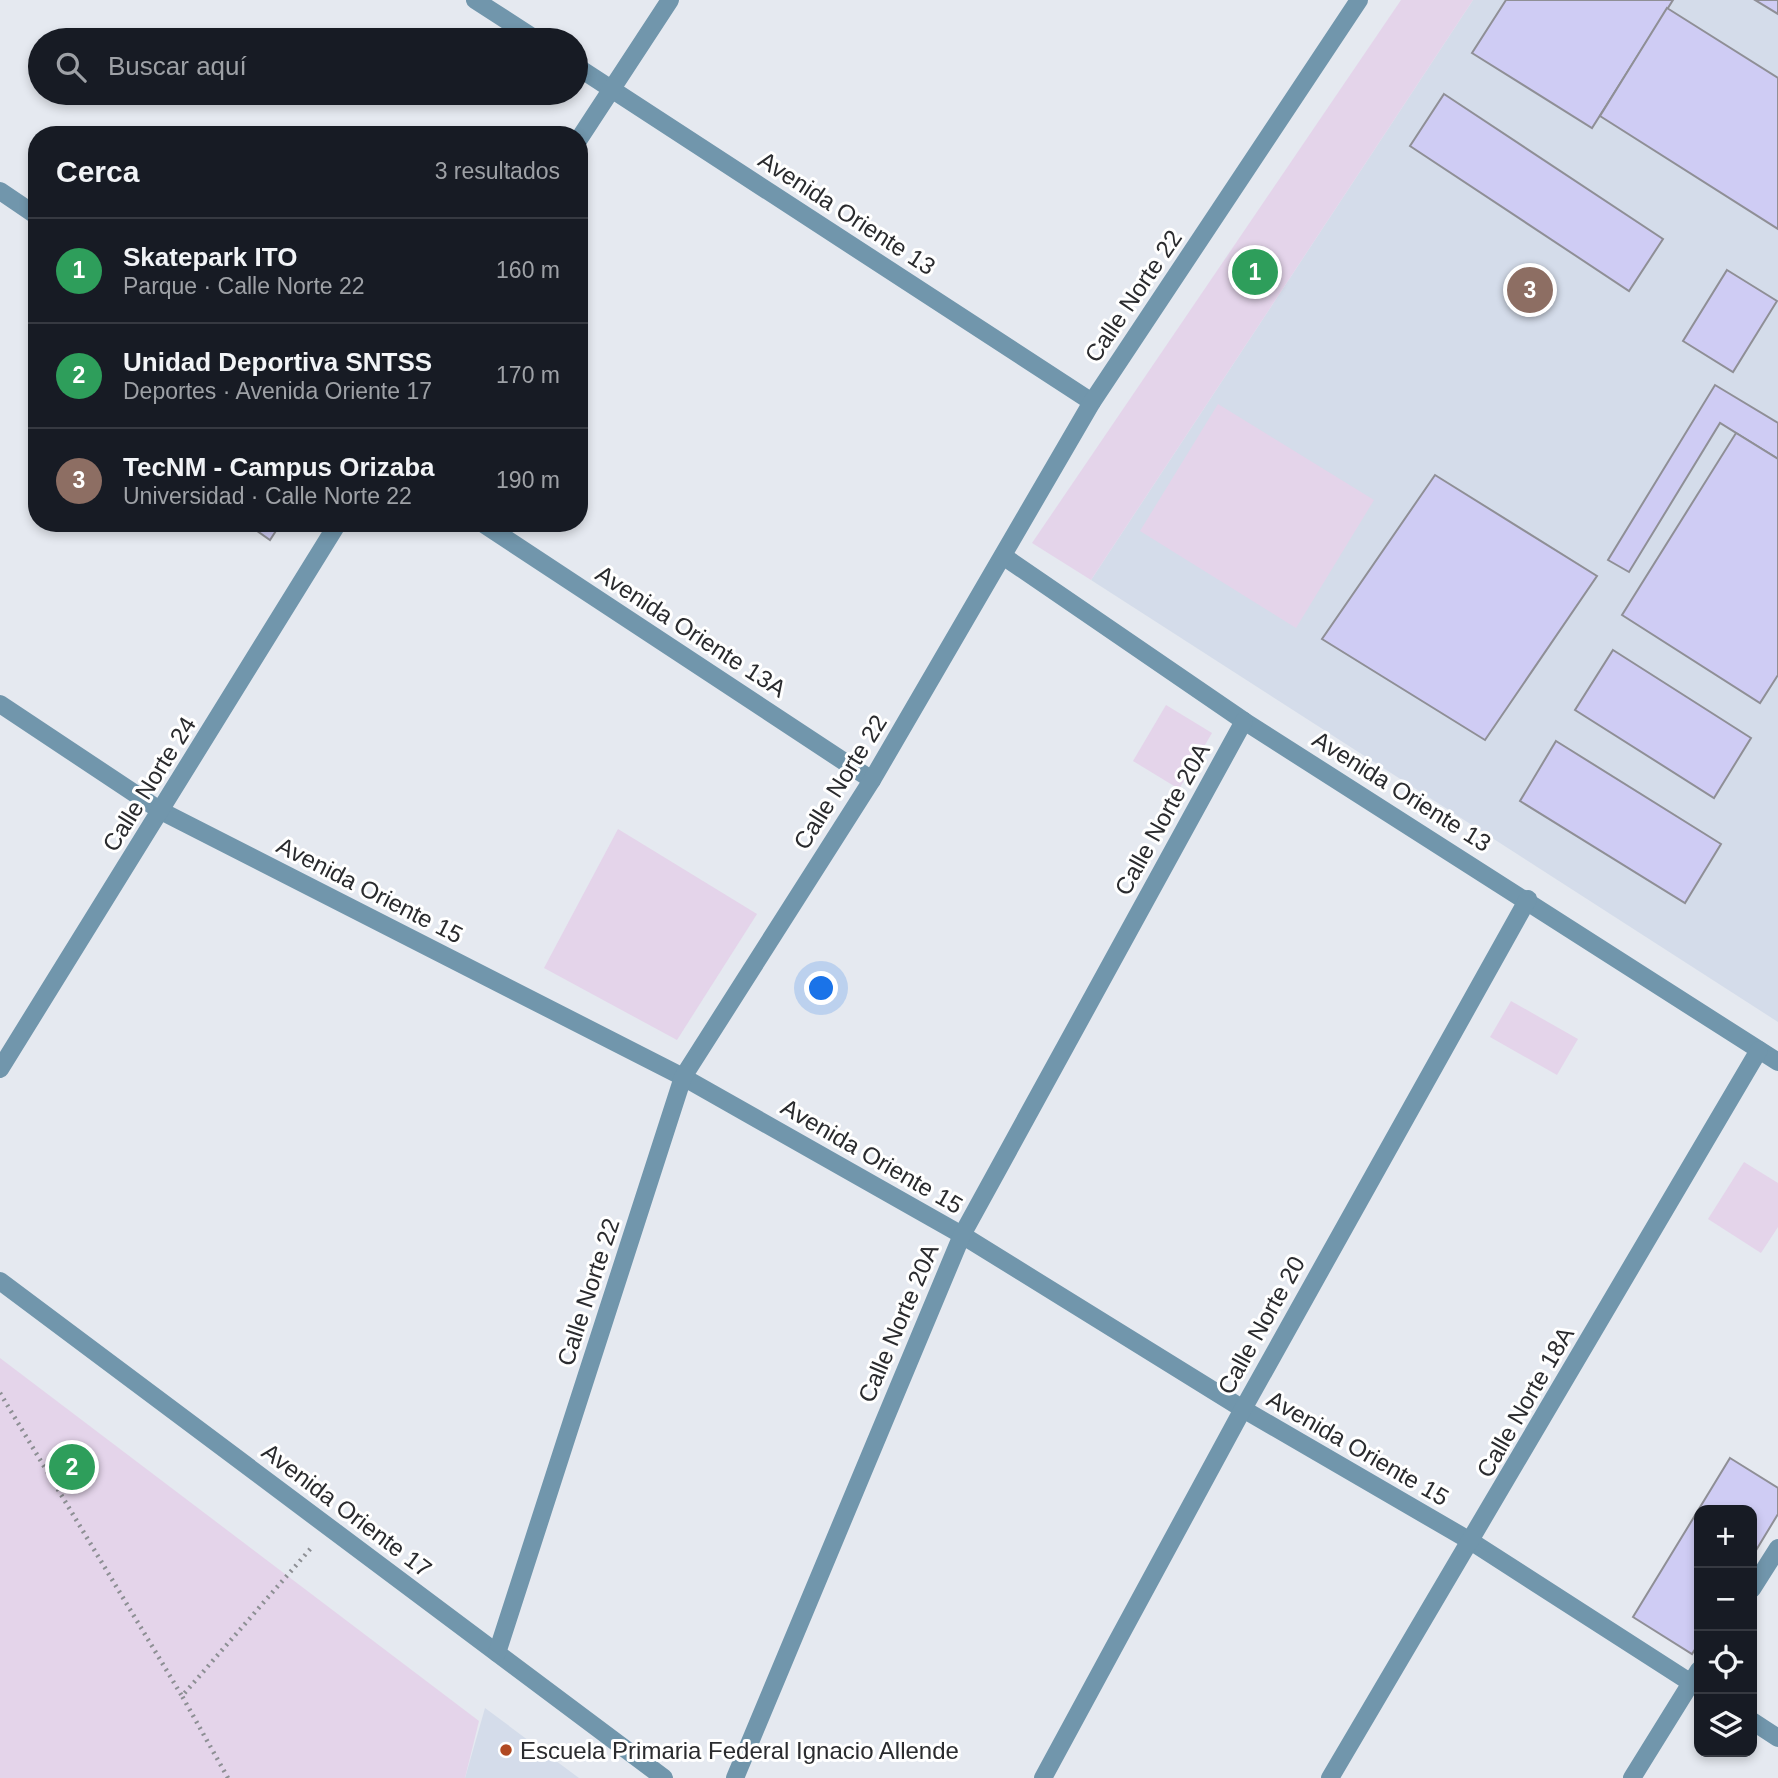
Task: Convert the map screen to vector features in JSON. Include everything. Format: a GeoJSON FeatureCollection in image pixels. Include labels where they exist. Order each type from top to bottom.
{"type":"FeatureCollection","features":[{"type":"Feature","properties":{"kind":"street"},"geometry":{"type":"LineString","coordinates":[[475,0],[518,28]]}},
{"type":"Feature","properties":{"kind":"street"},"geometry":{"type":"LineString","coordinates":[[587,126],[670,0]]}},
{"type":"Feature","properties":{"kind":"street","name":"Calle Norte 22"},"geometry":{"type":"LineString","coordinates":[[497,1653],[683,1077],[872,780],[1092,402],[1359,0]]}},
{"type":"Feature","properties":{"kind":"street","name":"Avenida Oriente 13"},"geometry":{"type":"LineString","coordinates":[[588,74],[1092,402]]}},
{"type":"Feature","properties":{"kind":"street"},"geometry":{"type":"LineString","coordinates":[[0,191],[28,210]]}},
{"type":"Feature","properties":{"kind":"street","name":"Calle Norte 24"},"geometry":{"type":"LineString","coordinates":[[0,1069],[332,532]]}},
{"type":"Feature","properties":{"kind":"street","name":"Avenida Oriente 13A"},"geometry":{"type":"LineString","coordinates":[[496,532],[872,780]]}},
{"type":"Feature","properties":{"kind":"street","name":"Avenida Oriente 13"},"geometry":{"type":"LineString","coordinates":[[1003,556],[1244,721],[1528,899],[1778,1062]]}},
{"type":"Feature","properties":{"kind":"street","name":"Avenida Oriente 15"},"geometry":{"type":"LineString","coordinates":[[0,704],[161,811],[683,1077],[962,1236],[1243,1409],[1472,1542],[1694,1678]]}},
{"type":"Feature","properties":{"kind":"street","name":"Calle Norte 20A"},"geometry":{"type":"LineString","coordinates":[[735,1778],[962,1236],[1244,721]]}},
{"type":"Feature","properties":{"kind":"street","name":"Calle Norte 20"},"geometry":{"type":"LineString","coordinates":[[1043,1778],[1243,1409],[1528,899]]}},
{"type":"Feature","properties":{"kind":"street","name":"Calle Norte 18A"},"geometry":{"type":"LineString","coordinates":[[1330,1778],[1472,1542],[1759,1050]]}},
{"type":"Feature","properties":{"kind":"street","name":"Avenida Oriente 17"},"geometry":{"type":"LineString","coordinates":[[0,1281],[664,1778]]}},
{"type":"Feature","properties":{"kind":"street"},"geometry":{"type":"LineString","coordinates":[[1757,1581],[1778,1548]]}},
{"type":"Feature","properties":{"kind":"street"},"geometry":{"type":"LineString","coordinates":[[1632,1778],[1694,1685]]}},
{"type":"Feature","properties":{"kind":"street"},"geometry":{"type":"LineString","coordinates":[[1757,1724],[1778,1738]]}},
{"type":"Feature","properties":{"kind":"path"},"geometry":{"type":"LineString","coordinates":[[0,1392],[228,1778]]}},
{"type":"Feature","properties":{"kind":"path"},"geometry":{"type":"LineString","coordinates":[[182,1696],[289,1576],[328,1527]]}},
{"type":"Feature","properties":{"kind":"shaded area"},"geometry":{"type":"Polygon","coordinates":[[[1401,0],[1473,0],[1091,580],[1032,543],[1401,0]]]}},
{"type":"Feature","properties":{"kind":"shaded area"},"geometry":{"type":"Polygon","coordinates":[[[1473,0],[1778,0],[1778,1022],[1091,580],[1473,0]]]}},
{"type":"Feature","properties":{"kind":"shaded area"},"geometry":{"type":"Polygon","coordinates":[[[1218,404],[1374,500],[1296,628],[1140,531],[1218,404]]]}},
{"type":"Feature","properties":{"kind":"shaded area"},"geometry":{"type":"Polygon","coordinates":[[[1166,705],[1212,733],[1179,789],[1133,761],[1166,705]]]}},
{"type":"Feature","properties":{"kind":"shaded area"},"geometry":{"type":"Polygon","coordinates":[[[618,829],[757,914],[677,1040],[544,968],[618,829]]]}},
{"type":"Feature","properties":{"kind":"shaded area"},"geometry":{"type":"Polygon","coordinates":[[[1511,1001],[1578,1039],[1557,1075],[1490,1037],[1511,1001]]]}},
{"type":"Feature","properties":{"kind":"shaded area"},"geometry":{"type":"Polygon","coordinates":[[[1744,1162],[1778,1183],[1778,1227],[1761,1253],[1708,1219],[1744,1162]]]}},
{"type":"Feature","properties":{"kind":"shaded area"},"geometry":{"type":"Polygon","coordinates":[[[0,1358],[479,1721],[465,1778],[0,1778],[0,1358]]]}},
{"type":"Feature","properties":{"kind":"shaded area","name":"Escuela Primaria Federal Ignacio Allende"},"geometry":{"type":"Polygon","coordinates":[[[485,1708],[579,1778],[465,1778],[485,1708]]]}},
{"type":"Feature","properties":{"kind":"building"},"geometry":{"type":"Polygon","coordinates":[[[1506,0],[1673,0],[1592,128],[1472,53],[1506,0]]]}},
{"type":"Feature","properties":{"kind":"building"},"geometry":{"type":"Polygon","coordinates":[[[1755,0],[1778,0],[1778,14],[1755,0]]]}},
{"type":"Feature","properties":{"kind":"building"},"geometry":{"type":"Polygon","coordinates":[[[1667,8],[1778,78],[1778,229],[1600,116],[1667,8]]]}},
{"type":"Feature","properties":{"kind":"building"},"geometry":{"type":"Polygon","coordinates":[[[1444,94],[1663,239],[1629,291],[1410,146],[1444,94]]]}},
{"type":"Feature","properties":{"kind":"building"},"geometry":{"type":"Polygon","coordinates":[[[1727,270],[1777,301],[1733,372],[1683,341],[1727,270]]]}},
{"type":"Feature","properties":{"kind":"building"},"geometry":{"type":"Polygon","coordinates":[[[1715,385],[1778,423],[1778,459],[1720,423],[1629,572],[1608,560],[1715,385]]]}},
{"type":"Feature","properties":{"kind":"building"},"geometry":{"type":"Polygon","coordinates":[[[1736,433],[1778,459],[1778,675],[1760,703],[1622,615],[1736,433]]]}},
{"type":"Feature","properties":{"kind":"building"},"geometry":{"type":"Polygon","coordinates":[[[1435,475],[1597,576],[1485,740],[1322,639],[1435,475]]]}},
{"type":"Feature","properties":{"kind":"building"},"geometry":{"type":"Polygon","coordinates":[[[259,532],[275,532],[270,540],[259,532]]]}},
{"type":"Feature","properties":{"kind":"building"},"geometry":{"type":"Polygon","coordinates":[[[1613,650],[1751,738],[1714,798],[1575,710],[1613,650]]]}},
{"type":"Feature","properties":{"kind":"building"},"geometry":{"type":"Polygon","coordinates":[[[1556,741],[1721,844],[1685,903],[1520,801],[1556,741]]]}},
{"type":"Feature","properties":{"kind":"building"},"geometry":{"type":"Polygon","coordinates":[[[1730,1458],[1778,1488],[1778,1514],[1757,1549],[1757,1505],[1701,1505],[1730,1458]]]}},
{"type":"Feature","properties":{"kind":"building"},"geometry":{"type":"Polygon","coordinates":[[[1694,1517],[1694,1651],[1692,1654],[1633,1617],[1694,1517]]]}},
{"type":"Feature","properties":{"kind":"place","name":"Skatepark ITO"},"geometry":{"type":"Point","coordinates":[1255,272]}},
{"type":"Feature","properties":{"kind":"place","name":"TecNM - Campus Orizaba"},"geometry":{"type":"Point","coordinates":[1530,290]}},
{"type":"Feature","properties":{"kind":"place","name":"Unidad Deportiva SNTSS"},"geometry":{"type":"Point","coordinates":[72,1467]}},
{"type":"Feature","properties":{"kind":"place","name":"Escuela Primaria Federal Ignacio Allende"},"geometry":{"type":"Point","coordinates":[506,1750]}}]}
